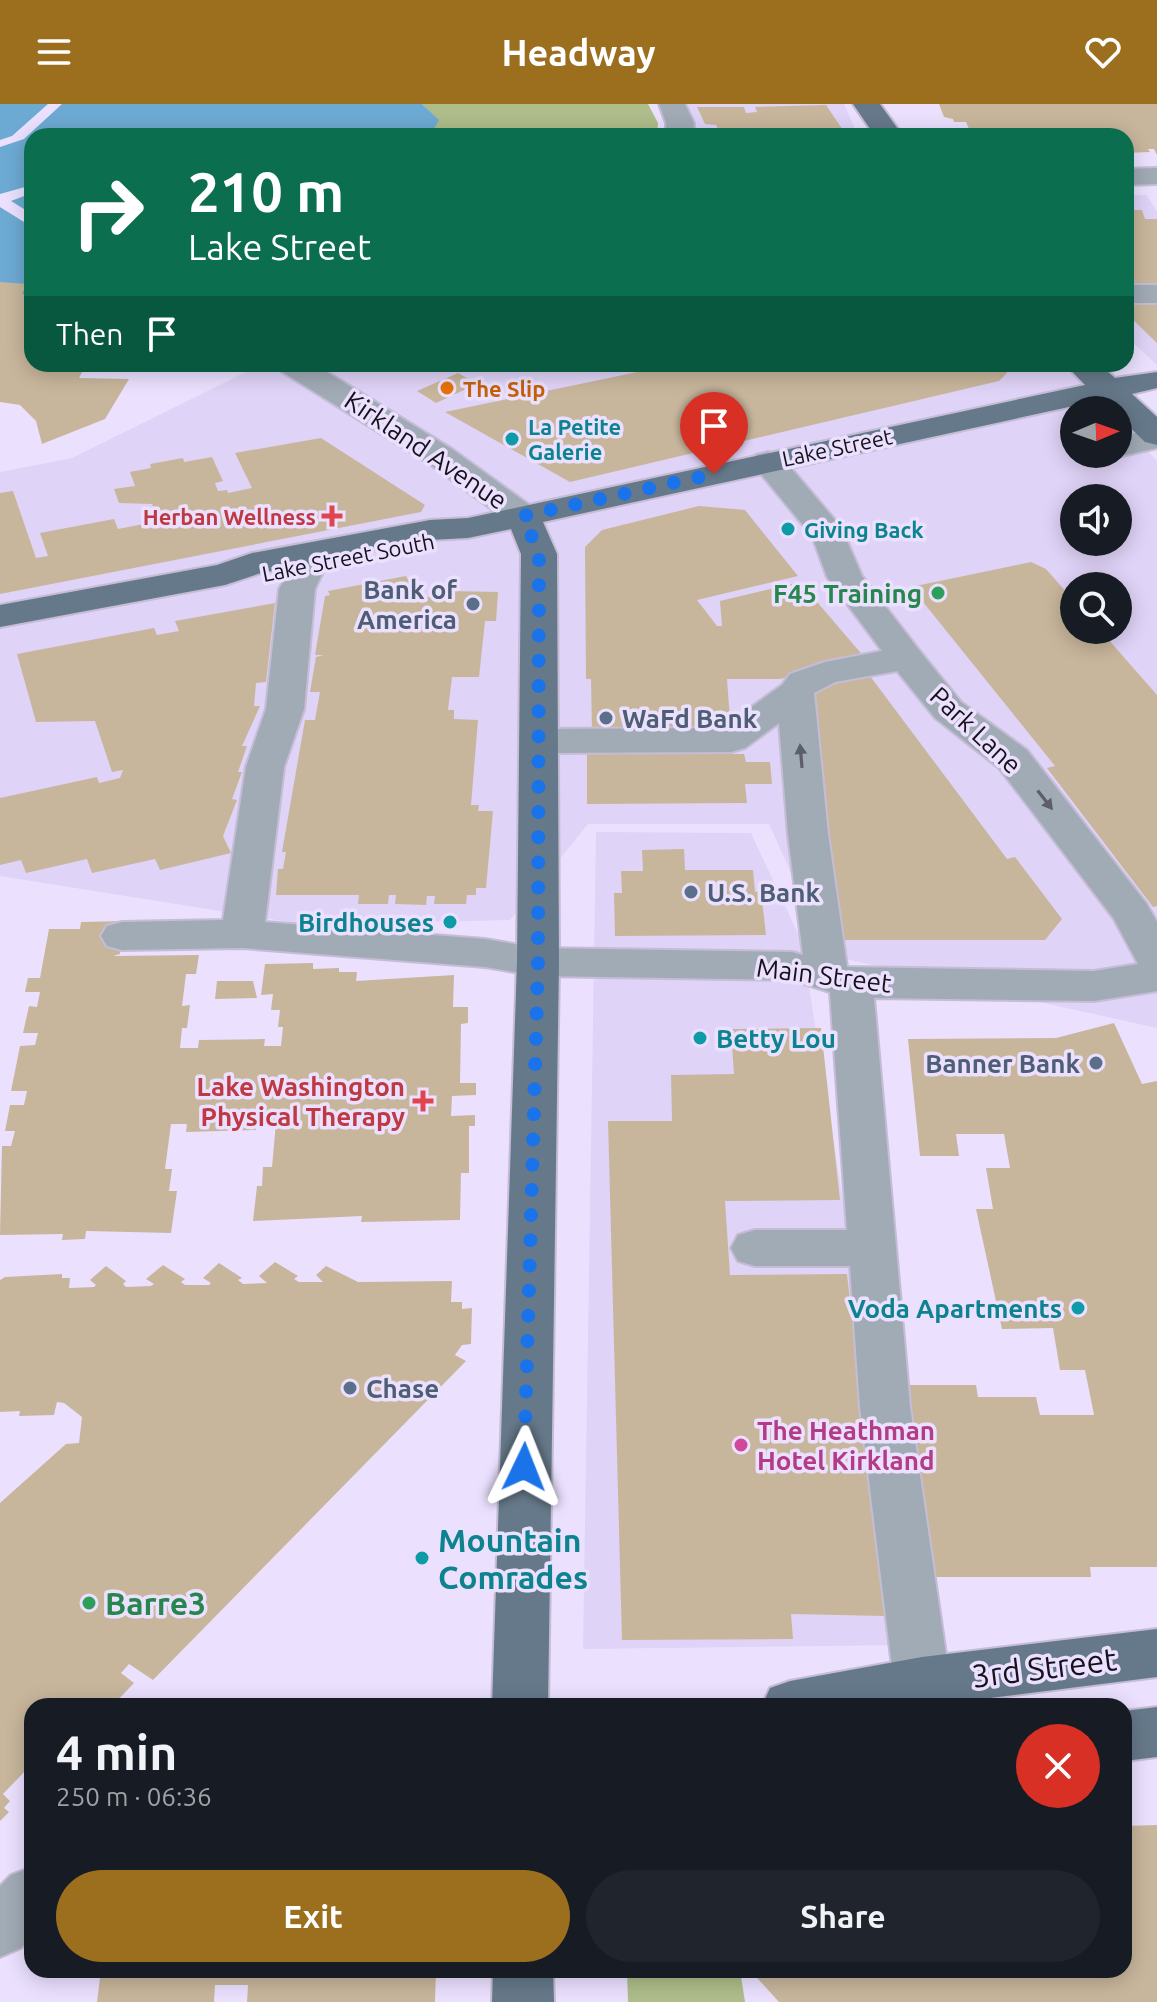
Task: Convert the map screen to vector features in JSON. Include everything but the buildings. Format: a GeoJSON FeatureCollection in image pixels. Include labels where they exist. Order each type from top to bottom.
{"type":"FeatureCollection","features":[{"type":"Feature","properties":{"kind":"main road"},"geometry":{"type":"LineString","coordinates":[[866,104],[883,128]]}},
{"type":"Feature","properties":{"kind":"main road"},"geometry":{"type":"LineString","coordinates":[[1134,363],[1154,383]]}},
{"type":"Feature","properties":{"kind":"main road"},"geometry":{"type":"LineString","coordinates":[[1089,372],[1157,437]]}},
{"type":"Feature","properties":{"kind":"main road","name":"Lake Street"},"geometry":{"type":"LineString","coordinates":[[523,516],[1108,390],[1154,383]]}},
{"type":"Feature","properties":{"kind":"main road","name":"Lake Street South"},"geometry":{"type":"LineString","coordinates":[[0,616],[225,574],[252,564],[356,544],[430,530],[468,528],[523,516]]}},
{"type":"Feature","properties":{"kind":"main road","name":"Kirkland Avenue"},"geometry":{"type":"LineString","coordinates":[[520,1698],[538,962],[539,741],[539,554],[523,516]]}},
{"type":"Feature","properties":{"kind":"main road","name":"Lake Street South"},"geometry":{"type":"LineString","coordinates":[[225,574],[257,576],[307,568],[436,542],[468,528]]}},
{"type":"Feature","properties":{"kind":"main road","name":"3rd Street"},"geometry":{"type":"LineString","coordinates":[[834,1698],[922,1682],[1157,1653]]}},
{"type":"Feature","properties":{"kind":"main road"},"geometry":{"type":"LineString","coordinates":[[1132,1735],[1157,1732]]}},
{"type":"Feature","properties":{"kind":"main road"},"geometry":{"type":"LineString","coordinates":[[523,1978],[523,2002]]}},
{"type":"Feature","properties":{"kind":"street"},"geometry":{"type":"LineString","coordinates":[[672,104],[680,128]]}},
{"type":"Feature","properties":{"kind":"street"},"geometry":{"type":"LineString","coordinates":[[1134,177],[1157,176]]}},
{"type":"Feature","properties":{"kind":"street"},"geometry":{"type":"LineString","coordinates":[[1134,294],[1157,294]]}},
{"type":"Feature","properties":{"kind":"street","name":"Kirkland Avenue"},"geometry":{"type":"LineString","coordinates":[[305,372],[440,456],[523,516]]}},
{"type":"Feature","properties":{"kind":"street"},"geometry":{"type":"LineString","coordinates":[[1132,443],[1157,437]]}},
{"type":"Feature","properties":{"kind":"street","name":"Park Lane"},"geometry":{"type":"LineString","coordinates":[[768,462],[829,534],[845,577],[906,658],[948,710],[1013,759],[1131,913],[1157,960]]}},
{"type":"Feature","properties":{"kind":"street"},"geometry":{"type":"LineString","coordinates":[[242,934],[265,767],[285,709],[297,589],[307,568]]}},
{"type":"Feature","properties":{"kind":"street"},"geometry":{"type":"LineString","coordinates":[[539,741],[731,740],[795,693],[803,682],[825,673],[906,658]]}},
{"type":"Feature","properties":{"kind":"street"},"geometry":{"type":"LineString","coordinates":[[795,693],[808,834],[839,978],[873,1248],[885,1407],[922,1682]]}},
{"type":"Feature","properties":{"kind":"street","name":"Main Street"},"geometry":{"type":"LineString","coordinates":[[122,936],[242,934],[485,953],[538,962],[792,966],[839,978],[1094,986],[1157,976]]}},
{"type":"Feature","properties":{"kind":"street"},"geometry":{"type":"LineString","coordinates":[[755,1248],[873,1248]]}},
{"type":"Feature","properties":{"kind":"street"},"geometry":{"type":"LineString","coordinates":[[0,1928],[24,1903]]}},
{"type":"Feature","properties":{"kind":"shaded area"},"geometry":{"type":"Polygon","coordinates":[[[687,104],[844,104],[854,128],[695,128],[687,104]]]}},
{"type":"Feature","properties":{"kind":"shaded area"},"geometry":{"type":"Polygon","coordinates":[[[1134,195],[1147,195],[1157,212],[1157,365],[1134,343],[1134,195]]]}},
{"type":"Feature","properties":{"kind":"shaded area"},"geometry":{"type":"Polygon","coordinates":[[[246,372],[1072,372],[1095,396],[1060,396],[1060,468],[1132,468],[1132,435],[1157,461],[1157,1028],[828,955],[769,824],[588,824],[510,920],[308,925],[0,876],[0,472],[72,458],[246,372]]]}},
{"type":"Feature","properties":{"kind":"shaded area"},"geometry":{"type":"Polygon","coordinates":[[[596,832],[751,833],[802,942],[913,1645],[583,1649],[596,832]]]}},
{"type":"Feature","properties":{"kind":"green space"},"geometry":{"type":"Polygon","coordinates":[[[422,104],[648,104],[658,123],[658,128],[434,128],[438,120],[422,104]]]}},
{"type":"Feature","properties":{"kind":"green space"},"geometry":{"type":"Polygon","coordinates":[[[627,1978],[741,1978],[745,2002],[628,2002],[627,1978]]]}},
{"type":"Feature","properties":{"kind":"water"},"geometry":{"type":"Polygon","coordinates":[[[0,104],[422,104],[439,120],[434,128],[24,128],[24,360],[0,367],[0,104]]]}},
{"type":"Feature","properties":{"kind":"pier"},"geometry":{"type":"Polygon","coordinates":[[[48,104],[62,104],[36,128],[24,128],[24,139],[0,147],[0,140],[12,136],[48,104]]]}},
{"type":"Feature","properties":{"kind":"pier"},"geometry":{"type":"Polygon","coordinates":[[[24,187],[24,196],[11,201],[24,209],[24,222],[0,207],[0,194],[24,187]]]}},
{"type":"Feature","properties":{"kind":"place","name":"The Slip"},"geometry":{"type":"Point","coordinates":[447,388]}},
{"type":"Feature","properties":{"kind":"place","name":"La Petite Galerie"},"geometry":{"type":"Point","coordinates":[512,439]}},
{"type":"Feature","properties":{"kind":"place","name":"Herban Wellness"},"geometry":{"type":"Point","coordinates":[332,516]}},
{"type":"Feature","properties":{"kind":"place","name":"Giving Back"},"geometry":{"type":"Point","coordinates":[788,529]}},
{"type":"Feature","properties":{"kind":"place","name":"F45 Training"},"geometry":{"type":"Point","coordinates":[938,593]}},
{"type":"Feature","properties":{"kind":"place","name":"Bank of America"},"geometry":{"type":"Point","coordinates":[473,604]}},
{"type":"Feature","properties":{"kind":"place","name":"WaFd Bank"},"geometry":{"type":"Point","coordinates":[606,718]}},
{"type":"Feature","properties":{"kind":"place","name":"U.S. Bank"},"geometry":{"type":"Point","coordinates":[691,892]}},
{"type":"Feature","properties":{"kind":"place","name":"Birdhouses"},"geometry":{"type":"Point","coordinates":[450,922]}},
{"type":"Feature","properties":{"kind":"place","name":"Betty Lou"},"geometry":{"type":"Point","coordinates":[700,1038]}},
{"type":"Feature","properties":{"kind":"place","name":"Banner Bank"},"geometry":{"type":"Point","coordinates":[1096,1063]}},
{"type":"Feature","properties":{"kind":"place","name":"Lake Washington Physical Therapy"},"geometry":{"type":"Point","coordinates":[423,1101]}},
{"type":"Feature","properties":{"kind":"place","name":"Voda Apartments"},"geometry":{"type":"Point","coordinates":[1078,1308]}},
{"type":"Feature","properties":{"kind":"place","name":"Chase"},"geometry":{"type":"Point","coordinates":[350,1388]}},
{"type":"Feature","properties":{"kind":"place","name":"The Heathman Hotel Kirkland"},"geometry":{"type":"Point","coordinates":[741,1445]}},
{"type":"Feature","properties":{"kind":"place","name":"Mountain Comrades"},"geometry":{"type":"Point","coordinates":[422,1558]}},
{"type":"Feature","properties":{"kind":"place","name":"Barre3"},"geometry":{"type":"Point","coordinates":[89,1603]}},
{"type":"Feature","properties":{"kind":"route"},"geometry":{"type":"LineString","coordinates":[[524,1467],[538,962],[539,554],[523,516],[714,474]]}}]}
